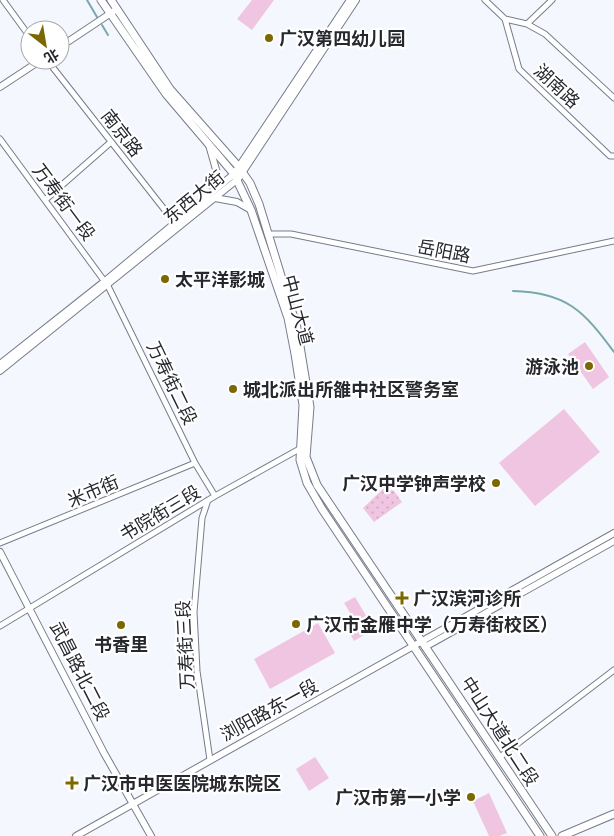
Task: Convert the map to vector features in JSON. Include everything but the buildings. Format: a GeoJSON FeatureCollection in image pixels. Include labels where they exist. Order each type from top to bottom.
{"type":"FeatureCollection","features":[{"type":"Feature","properties":{"kind":"main road","name":"中山大道"},"geometry":{"type":"LineString","coordinates":[[102,0],[114,11],[170,89],[240,169],[259,204],[298,328],[310,407],[300,460],[307,483],[414,647]]}},
{"type":"Feature","properties":{"kind":"main road","name":"中山大道"},"geometry":{"type":"LineString","coordinates":[[111,0],[114,11],[166,94],[236,177],[252,210],[288,318],[304,405],[302,447],[311,473],[317,486],[423,645]]}},
{"type":"Feature","properties":{"kind":"main road","name":"中山大道北二段"},"geometry":{"type":"LineString","coordinates":[[423,645],[439,665],[552,836]]}},
{"type":"Feature","properties":{"kind":"main road","name":"中山大道北二段"},"geometry":{"type":"LineString","coordinates":[[414,647],[540,836]]}},
{"type":"Feature","properties":{"kind":"main road"},"geometry":{"type":"LineString","coordinates":[[562,836],[614,814]]}},
{"type":"Feature","properties":{"kind":"street"},"geometry":{"type":"LineString","coordinates":[[3,0],[20,23]]}},
{"type":"Feature","properties":{"kind":"street","name":"东西大街"},"geometry":{"type":"LineString","coordinates":[[0,371],[236,177],[350,0]]}},
{"type":"Feature","properties":{"kind":"street","name":"东西大街"},"geometry":{"type":"LineString","coordinates":[[240,169],[356,0]]}},
{"type":"Feature","properties":{"kind":"street"},"geometry":{"type":"LineString","coordinates":[[485,0],[505,19]]}},
{"type":"Feature","properties":{"kind":"street"},"geometry":{"type":"LineString","coordinates":[[527,24],[552,0]]}},
{"type":"Feature","properties":{"kind":"street"},"geometry":{"type":"LineString","coordinates":[[70,40],[114,11]]}},
{"type":"Feature","properties":{"kind":"street","name":"湖南路"},"geometry":{"type":"LineString","coordinates":[[614,98],[544,34],[527,24],[505,19],[519,69],[610,156],[614,156]]}},
{"type":"Feature","properties":{"kind":"street"},"geometry":{"type":"LineString","coordinates":[[0,87],[26,70]]}},
{"type":"Feature","properties":{"kind":"street","name":"南京路"},"geometry":{"type":"LineString","coordinates":[[55,70],[175,223]]}},
{"type":"Feature","properties":{"kind":"street","name":"万寿街一段"},"geometry":{"type":"LineString","coordinates":[[0,139],[107,284]]}},
{"type":"Feature","properties":{"kind":"street"},"geometry":{"type":"LineString","coordinates":[[45,200],[112,142]]}},
{"type":"Feature","properties":{"kind":"street"},"geometry":{"type":"LineString","coordinates":[[209,144],[217,173],[214,195],[237,202],[252,210]]}},
{"type":"Feature","properties":{"kind":"street","name":"东西大街"},"geometry":{"type":"LineString","coordinates":[[0,364],[107,284],[175,223],[214,195]]}},
{"type":"Feature","properties":{"kind":"street","name":"岳阳路"},"geometry":{"type":"LineString","coordinates":[[268,234],[291,234],[473,271],[614,242]]}},
{"type":"Feature","properties":{"kind":"street","name":"万寿街二段"},"geometry":{"type":"LineString","coordinates":[[107,284],[195,463],[215,496]]}},
{"type":"Feature","properties":{"kind":"street","name":"书院街三段"},"geometry":{"type":"LineString","coordinates":[[0,626],[208,500],[302,447]]}},
{"type":"Feature","properties":{"kind":"street","name":"米市街"},"geometry":{"type":"LineString","coordinates":[[0,543],[195,463]]}},
{"type":"Feature","properties":{"kind":"street","name":"万寿街三段"},"geometry":{"type":"LineString","coordinates":[[208,500],[202,518],[194,612],[197,671],[210,760]]}},
{"type":"Feature","properties":{"kind":"street"},"geometry":{"type":"LineString","coordinates":[[423,645],[614,534]]}},
{"type":"Feature","properties":{"kind":"street"},"geometry":{"type":"LineString","coordinates":[[423,645],[614,541]]}},
{"type":"Feature","properties":{"kind":"street","name":"武昌路北二段"},"geometry":{"type":"LineString","coordinates":[[0,552],[31,608],[132,805],[151,836]]}},
{"type":"Feature","properties":{"kind":"street","name":"浏阳路东一段"},"geometry":{"type":"LineString","coordinates":[[76,836],[414,647],[423,645]]}},
{"type":"Feature","properties":{"kind":"street"},"geometry":{"type":"LineString","coordinates":[[500,757],[612,671],[614,678]]}},
{"type":"Feature","properties":{"kind":"shaded area"},"geometry":{"type":"Polygon","coordinates":[[[252,0],[274,0],[252,30],[237,19],[252,0]]]}},
{"type":"Feature","properties":{"kind":"shaded area","name":"游泳池"},"geometry":{"type":"Polygon","coordinates":[[[585,342],[609,377],[593,389],[568,354],[585,342]]]}},
{"type":"Feature","properties":{"kind":"shaded area"},"geometry":{"type":"Polygon","coordinates":[[[564,409],[600,452],[535,506],[499,463],[564,409]]]}},
{"type":"Feature","properties":{"kind":"shaded area"},"geometry":{"type":"Polygon","coordinates":[[[385,487],[394,491],[402,502],[374,522],[363,508],[385,487]]]}},
{"type":"Feature","properties":{"kind":"shaded area"},"geometry":{"type":"Polygon","coordinates":[[[355,597],[374,629],[354,641],[348,630],[357,624],[344,603],[355,597]]]}},
{"type":"Feature","properties":{"kind":"shaded area"},"geometry":{"type":"Polygon","coordinates":[[[318,623],[335,653],[270,689],[254,659],[318,623]]]}},
{"type":"Feature","properties":{"kind":"shaded area"},"geometry":{"type":"Polygon","coordinates":[[[315,757],[329,778],[309,791],[296,769],[315,757]]]}},
{"type":"Feature","properties":{"kind":"shaded area"},"geometry":{"type":"Polygon","coordinates":[[[489,793],[507,833],[499,836],[489,836],[473,801],[489,793]]]}},
{"type":"Feature","properties":{"kind":"waterway"},"geometry":{"type":"LineString","coordinates":[[87,0],[97,17]]}},
{"type":"Feature","properties":{"kind":"waterway"},"geometry":{"type":"LineString","coordinates":[[102,25],[108,35]]}},
{"type":"Feature","properties":{"kind":"waterway"},"geometry":{"type":"LineString","coordinates":[[513,291],[547,295],[572,306],[593,325],[614,352]]}},
{"type":"Feature","properties":{"kind":"place","name":"广汉第四幼儿园"},"geometry":{"type":"Point","coordinates":[269,38]}},
{"type":"Feature","properties":{"kind":"place","name":"太平洋影城"},"geometry":{"type":"Point","coordinates":[165,279]}},
{"type":"Feature","properties":{"kind":"place","name":"游泳池"},"geometry":{"type":"Point","coordinates":[589,366]}},
{"type":"Feature","properties":{"kind":"place","name":"城北派出所雒中社区警务室"},"geometry":{"type":"Point","coordinates":[233,389]}},
{"type":"Feature","properties":{"kind":"place","name":"广汉中学钟声学校"},"geometry":{"type":"Point","coordinates":[496,483]}},
{"type":"Feature","properties":{"kind":"place","name":"广汉滨河诊所"},"geometry":{"type":"Point","coordinates":[402,598]}},
{"type":"Feature","properties":{"kind":"place","name":"广汉市金雁中学（万寿街校区）"},"geometry":{"type":"Point","coordinates":[296,624]}},
{"type":"Feature","properties":{"kind":"place","name":"书香里"},"geometry":{"type":"Point","coordinates":[121,625]}},
{"type":"Feature","properties":{"kind":"place","name":"广汉市中医医院城东院区"},"geometry":{"type":"Point","coordinates":[72,783]}},
{"type":"Feature","properties":{"kind":"place","name":"广汉市第一小学"},"geometry":{"type":"Point","coordinates":[471,797]}}]}
